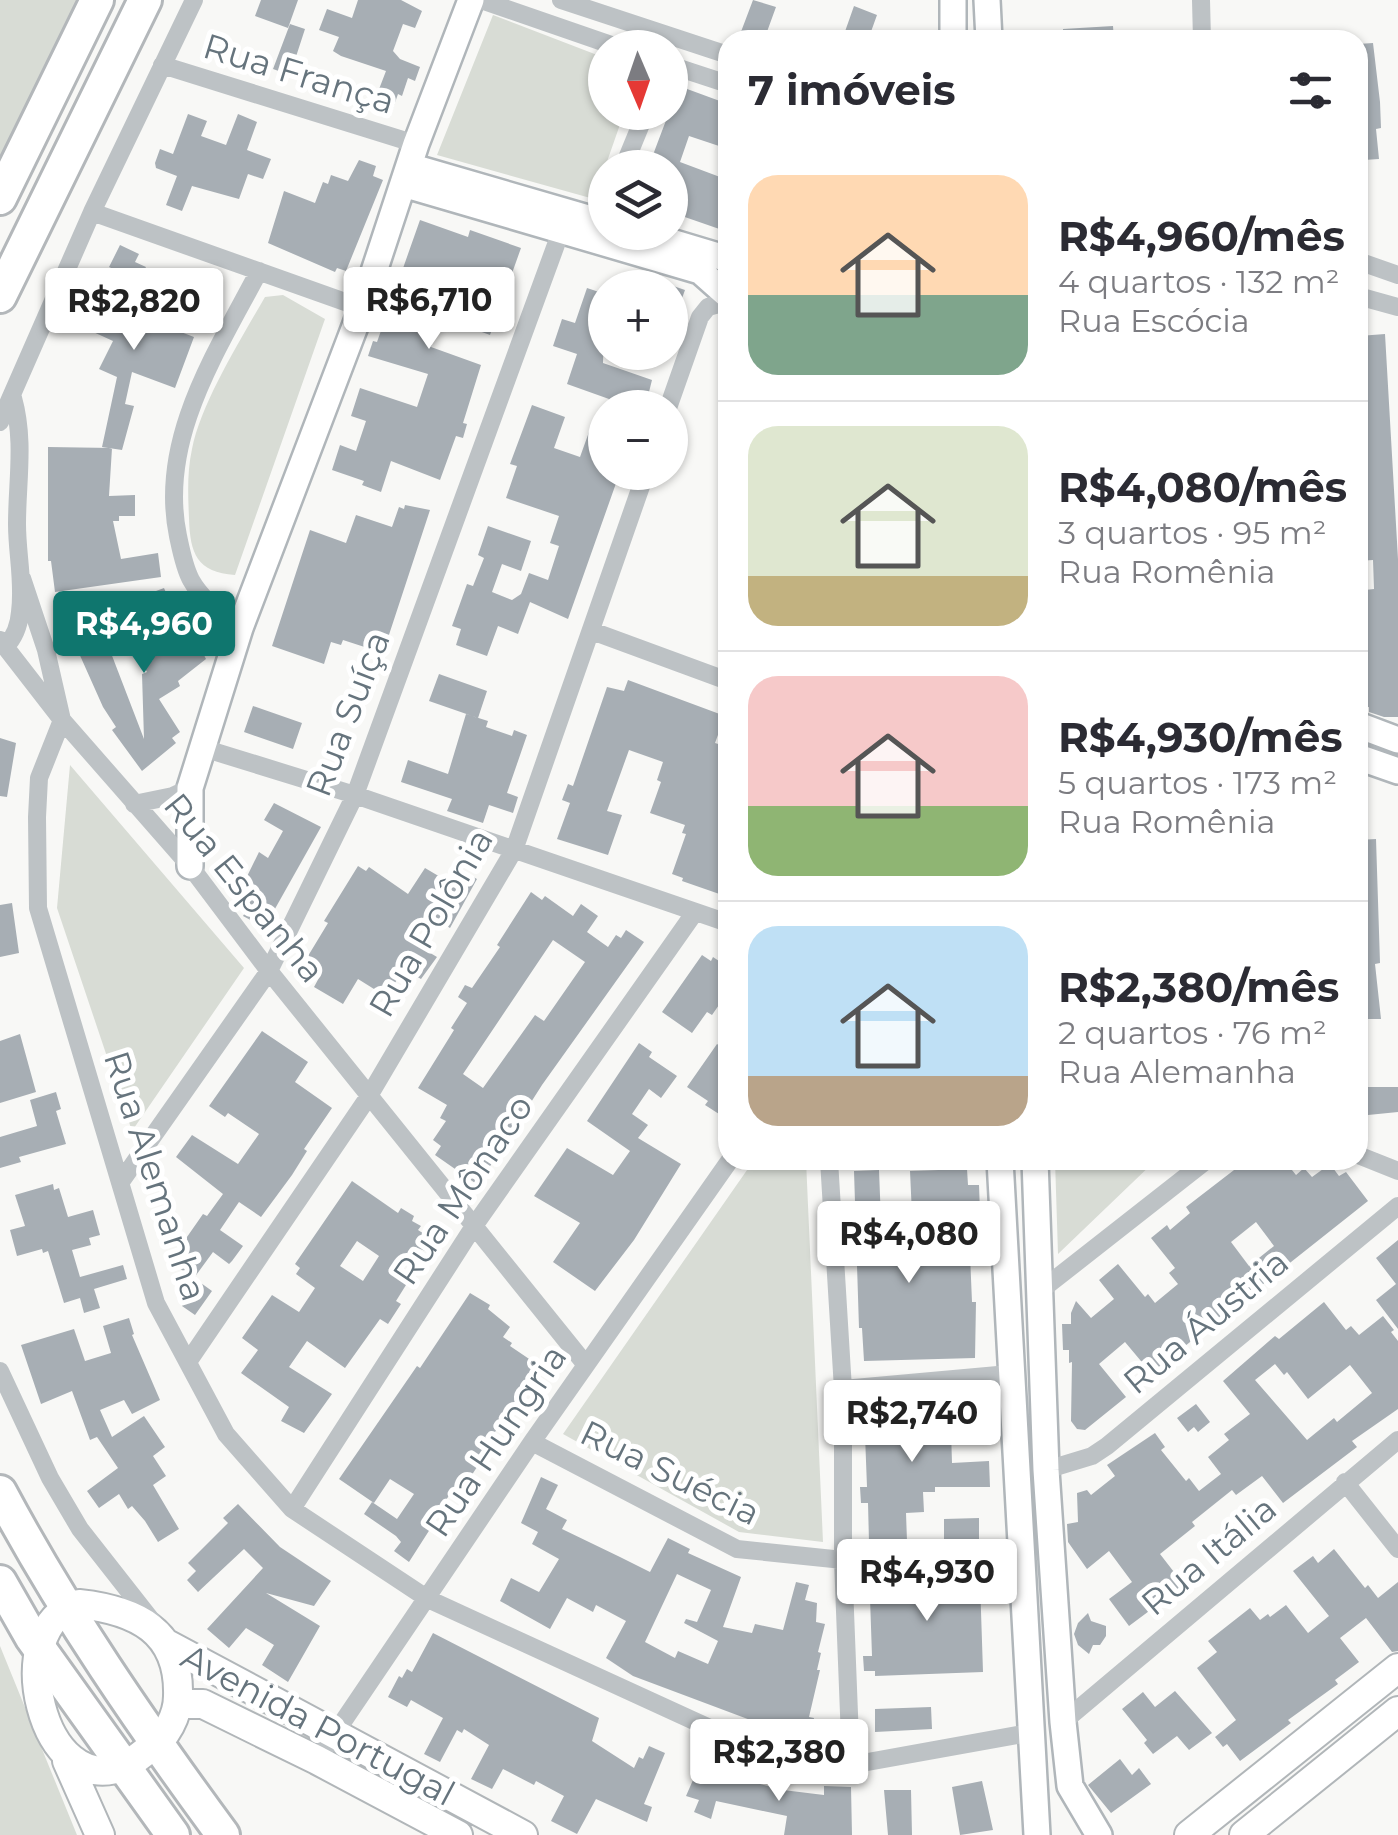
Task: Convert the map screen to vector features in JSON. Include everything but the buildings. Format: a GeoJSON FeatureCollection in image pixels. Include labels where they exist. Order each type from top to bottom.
{"type":"FeatureCollection","features":[{"type":"Feature","properties":{"kind":"highway"},"geometry":{"type":"LineString","coordinates":[[0,198],[98,0]]}},
{"type":"Feature","properties":{"kind":"highway"},"geometry":{"type":"LineString","coordinates":[[0,296],[145,0]]}},
{"type":"Feature","properties":{"kind":"highway"},"geometry":{"type":"LineString","coordinates":[[0,1492],[66,1606],[156,1744],[223,1835]]}},
{"type":"Feature","properties":{"kind":"highway"},"geometry":{"type":"LineString","coordinates":[[0,1582],[32,1638],[173,1835]]}},
{"type":"Feature","properties":{"kind":"main road"},"geometry":{"type":"LineString","coordinates":[[100,1835],[100,1813],[112,1782],[123,1767],[156,1744],[170,1724],[178,1704],[176,1661],[164,1640],[132,1616],[113,1608],[66,1606],[52,1614],[32,1638],[24,1674],[28,1691],[52,1746],[68,1761],[87,1768],[123,1767]]}},
{"type":"Feature","properties":{"kind":"main road","name":"Avenida Portugal"},"geometry":{"type":"LineString","coordinates":[[164,1640],[225,1678],[336,1733],[523,1835]]}},
{"type":"Feature","properties":{"kind":"main road"},"geometry":{"type":"LineString","coordinates":[[1189,1835],[1398,1668]]}},
{"type":"Feature","properties":{"kind":"main road","name":"Avenida Portugal"},"geometry":{"type":"LineString","coordinates":[[178,1704],[203,1704],[458,1835]]}},
{"type":"Feature","properties":{"kind":"main road"},"geometry":{"type":"LineString","coordinates":[[1244,1835],[1398,1711]]}},
{"type":"Feature","properties":{"kind":"main road"},"geometry":{"type":"LineString","coordinates":[[68,1761],[100,1835]]}},
{"type":"Feature","properties":{"kind":"street"},"geometry":{"type":"LineString","coordinates":[[0,422],[92,212],[194,0]]}},
{"type":"Feature","properties":{"kind":"street"},"geometry":{"type":"LineString","coordinates":[[190,866],[190,788],[240,628],[362,308],[409,165],[471,0]]}},
{"type":"Feature","properties":{"kind":"street"},"geometry":{"type":"LineString","coordinates":[[482,0],[588,37]]}},
{"type":"Feature","properties":{"kind":"street"},"geometry":{"type":"LineString","coordinates":[[561,0],[636,30]]}},
{"type":"Feature","properties":{"kind":"street"},"geometry":{"type":"LineString","coordinates":[[953,0],[954,30]]}},
{"type":"Feature","properties":{"kind":"street"},"geometry":{"type":"LineString","coordinates":[[987,0],[988,30]]}},
{"type":"Feature","properties":{"kind":"street"},"geometry":{"type":"LineString","coordinates":[[1201,0],[1202,30]]}},
{"type":"Feature","properties":{"kind":"street"},"geometry":{"type":"LineString","coordinates":[[688,48],[718,53]]}},
{"type":"Feature","properties":{"kind":"street","name":"Rua França"},"geometry":{"type":"LineString","coordinates":[[162,66],[409,165]]}},
{"type":"Feature","properties":{"kind":"street"},"geometry":{"type":"LineString","coordinates":[[688,71],[718,81]]}},
{"type":"Feature","properties":{"kind":"street"},"geometry":{"type":"LineString","coordinates":[[409,165],[588,214]]}},
{"type":"Feature","properties":{"kind":"street"},"geometry":{"type":"LineString","coordinates":[[409,165],[561,231],[700,270],[718,289]]}},
{"type":"Feature","properties":{"kind":"street"},"geometry":{"type":"LineString","coordinates":[[92,212],[362,308]]}},
{"type":"Feature","properties":{"kind":"street","name":"Rua Suíça"},"geometry":{"type":"LineString","coordinates":[[120,1182],[268,971],[355,795],[561,231]]}},
{"type":"Feature","properties":{"kind":"street"},"geometry":{"type":"LineString","coordinates":[[688,247],[718,256]]}},
{"type":"Feature","properties":{"kind":"street"},"geometry":{"type":"LineString","coordinates":[[1368,264],[1398,275]]}},
{"type":"Feature","properties":{"kind":"street"},"geometry":{"type":"LineString","coordinates":[[240,628],[212,606],[190,579],[174,515],[174,481],[184,426],[195,395],[258,271]]}},
{"type":"Feature","properties":{"kind":"street"},"geometry":{"type":"LineString","coordinates":[[1368,298],[1398,306]]}},
{"type":"Feature","properties":{"kind":"street"},"geometry":{"type":"LineString","coordinates":[[674,390],[700,317],[718,302]]}},
{"type":"Feature","properties":{"kind":"street"},"geometry":{"type":"LineString","coordinates":[[2,644],[14,638],[22,578],[17,524],[21,441],[13,398]]}},
{"type":"Feature","properties":{"kind":"street","name":"Rua Polônia"},"geometry":{"type":"LineString","coordinates":[[188,1362],[370,1096],[514,850],[640,490]]}},
{"type":"Feature","properties":{"kind":"street"},"geometry":{"type":"LineString","coordinates":[[22,578],[46,650],[62,720]]}},
{"type":"Feature","properties":{"kind":"street"},"geometry":{"type":"LineString","coordinates":[[592,631],[718,677]]}},
{"type":"Feature","properties":{"kind":"street","name":"Rua Espanha"},"geometry":{"type":"LineString","coordinates":[[2,644],[62,720],[190,866],[268,971],[586,1365]]}},
{"type":"Feature","properties":{"kind":"street","name":"Rua Alemanha"},"geometry":{"type":"LineString","coordinates":[[62,720],[40,778],[36,817],[38,908],[156,1303],[226,1434],[292,1509],[428,1599],[752,1747],[851,1765],[1029,1733]]}},
{"type":"Feature","properties":{"kind":"street"},"geometry":{"type":"LineString","coordinates":[[1368,729],[1398,740]]}},
{"type":"Feature","properties":{"kind":"street"},"geometry":{"type":"LineString","coordinates":[[203,748],[355,795],[718,920]]}},
{"type":"Feature","properties":{"kind":"street"},"geometry":{"type":"LineString","coordinates":[[1368,760],[1398,771]]}},
{"type":"Feature","properties":{"kind":"street"},"geometry":{"type":"LineString","coordinates":[[134,804],[173,796],[190,788]]}},
{"type":"Feature","properties":{"kind":"street","name":"Rua Mônaco"},"geometry":{"type":"LineString","coordinates":[[292,1509],[474,1226],[695,912]]}},
{"type":"Feature","properties":{"kind":"street"},"geometry":{"type":"LineString","coordinates":[[1368,1159],[1398,1171]]}},
{"type":"Feature","properties":{"kind":"street","name":"Rua Hungria"},"geometry":{"type":"LineString","coordinates":[[317,1760],[532,1442],[723,1170]]}},
{"type":"Feature","properties":{"kind":"street"},"geometry":{"type":"LineString","coordinates":[[829,1170],[843,1390],[843,1560],[851,1765]]}},
{"type":"Feature","properties":{"kind":"street"},"geometry":{"type":"LineString","coordinates":[[1000,1170],[1037,1835]]}},
{"type":"Feature","properties":{"kind":"street"},"geometry":{"type":"LineString","coordinates":[[1036,1170],[1046,1470],[1066,1751],[1070,1786],[1098,1835]]}},
{"type":"Feature","properties":{"kind":"street"},"geometry":{"type":"LineString","coordinates":[[1040,1291],[1195,1170]]}},
{"type":"Feature","properties":{"kind":"street","name":"Rua Áustria"},"geometry":{"type":"LineString","coordinates":[[1046,1470],[1092,1456],[1107,1446],[1398,1206]]}},
{"type":"Feature","properties":{"kind":"street"},"geometry":{"type":"LineString","coordinates":[[843,1390],[1009,1374],[1019,1381],[1044,1370]]}},
{"type":"Feature","properties":{"kind":"street","name":"Avenida Portugal"},"geometry":{"type":"LineString","coordinates":[[0,1371],[50,1478],[80,1529],[152,1619],[164,1640]]}},
{"type":"Feature","properties":{"kind":"street","name":"Rua Itália"},"geometry":{"type":"LineString","coordinates":[[1063,1716],[1398,1440]]}},
{"type":"Feature","properties":{"kind":"street","name":"Rua Suécia"},"geometry":{"type":"LineString","coordinates":[[532,1442],[737,1550],[843,1560]]}},
{"type":"Feature","properties":{"kind":"street"},"geometry":{"type":"LineString","coordinates":[[1346,1482],[1398,1548]]}},
{"type":"Feature","properties":{"kind":"street"},"geometry":{"type":"LineString","coordinates":[[1029,1733],[1063,1716]]}},
{"type":"Feature","properties":{"kind":"street"},"geometry":{"type":"LineString","coordinates":[[1029,1733],[1066,1751]]}},
{"type":"Feature","properties":{"kind":"shaded area"},"geometry":{"type":"Polygon","coordinates":[[[0,0],[78,0],[0,159],[0,0]]]}},
{"type":"Feature","properties":{"kind":"shaded area"},"geometry":{"type":"Polygon","coordinates":[[[493,15],[588,51],[588,130],[618,130],[611,150],[588,150],[588,197],[437,155],[493,15]]]}},
{"type":"Feature","properties":{"kind":"shaded area"},"geometry":{"type":"Polygon","coordinates":[[[283,295],[325,319],[235,575],[222,573],[198,559],[191,542],[188,484],[192,449],[213,392],[265,297],[283,295]]]}},
{"type":"Feature","properties":{"kind":"shaded area"},"geometry":{"type":"Polygon","coordinates":[[[70,765],[244,968],[132,1131],[57,908],[70,765]]]}},
{"type":"Feature","properties":{"kind":"shaded area"},"geometry":{"type":"Polygon","coordinates":[[[747,1170],[806,1170],[823,1542],[739,1532],[563,1434],[747,1170]]]}},
{"type":"Feature","properties":{"kind":"shaded area"},"geometry":{"type":"Polygon","coordinates":[[[1055,1170],[1146,1170],[1058,1254],[1055,1170]]]}},
{"type":"Feature","properties":{"kind":"shaded area"},"geometry":{"type":"Polygon","coordinates":[[[0,1646],[77,1835],[0,1835],[0,1646]]]}}]}
